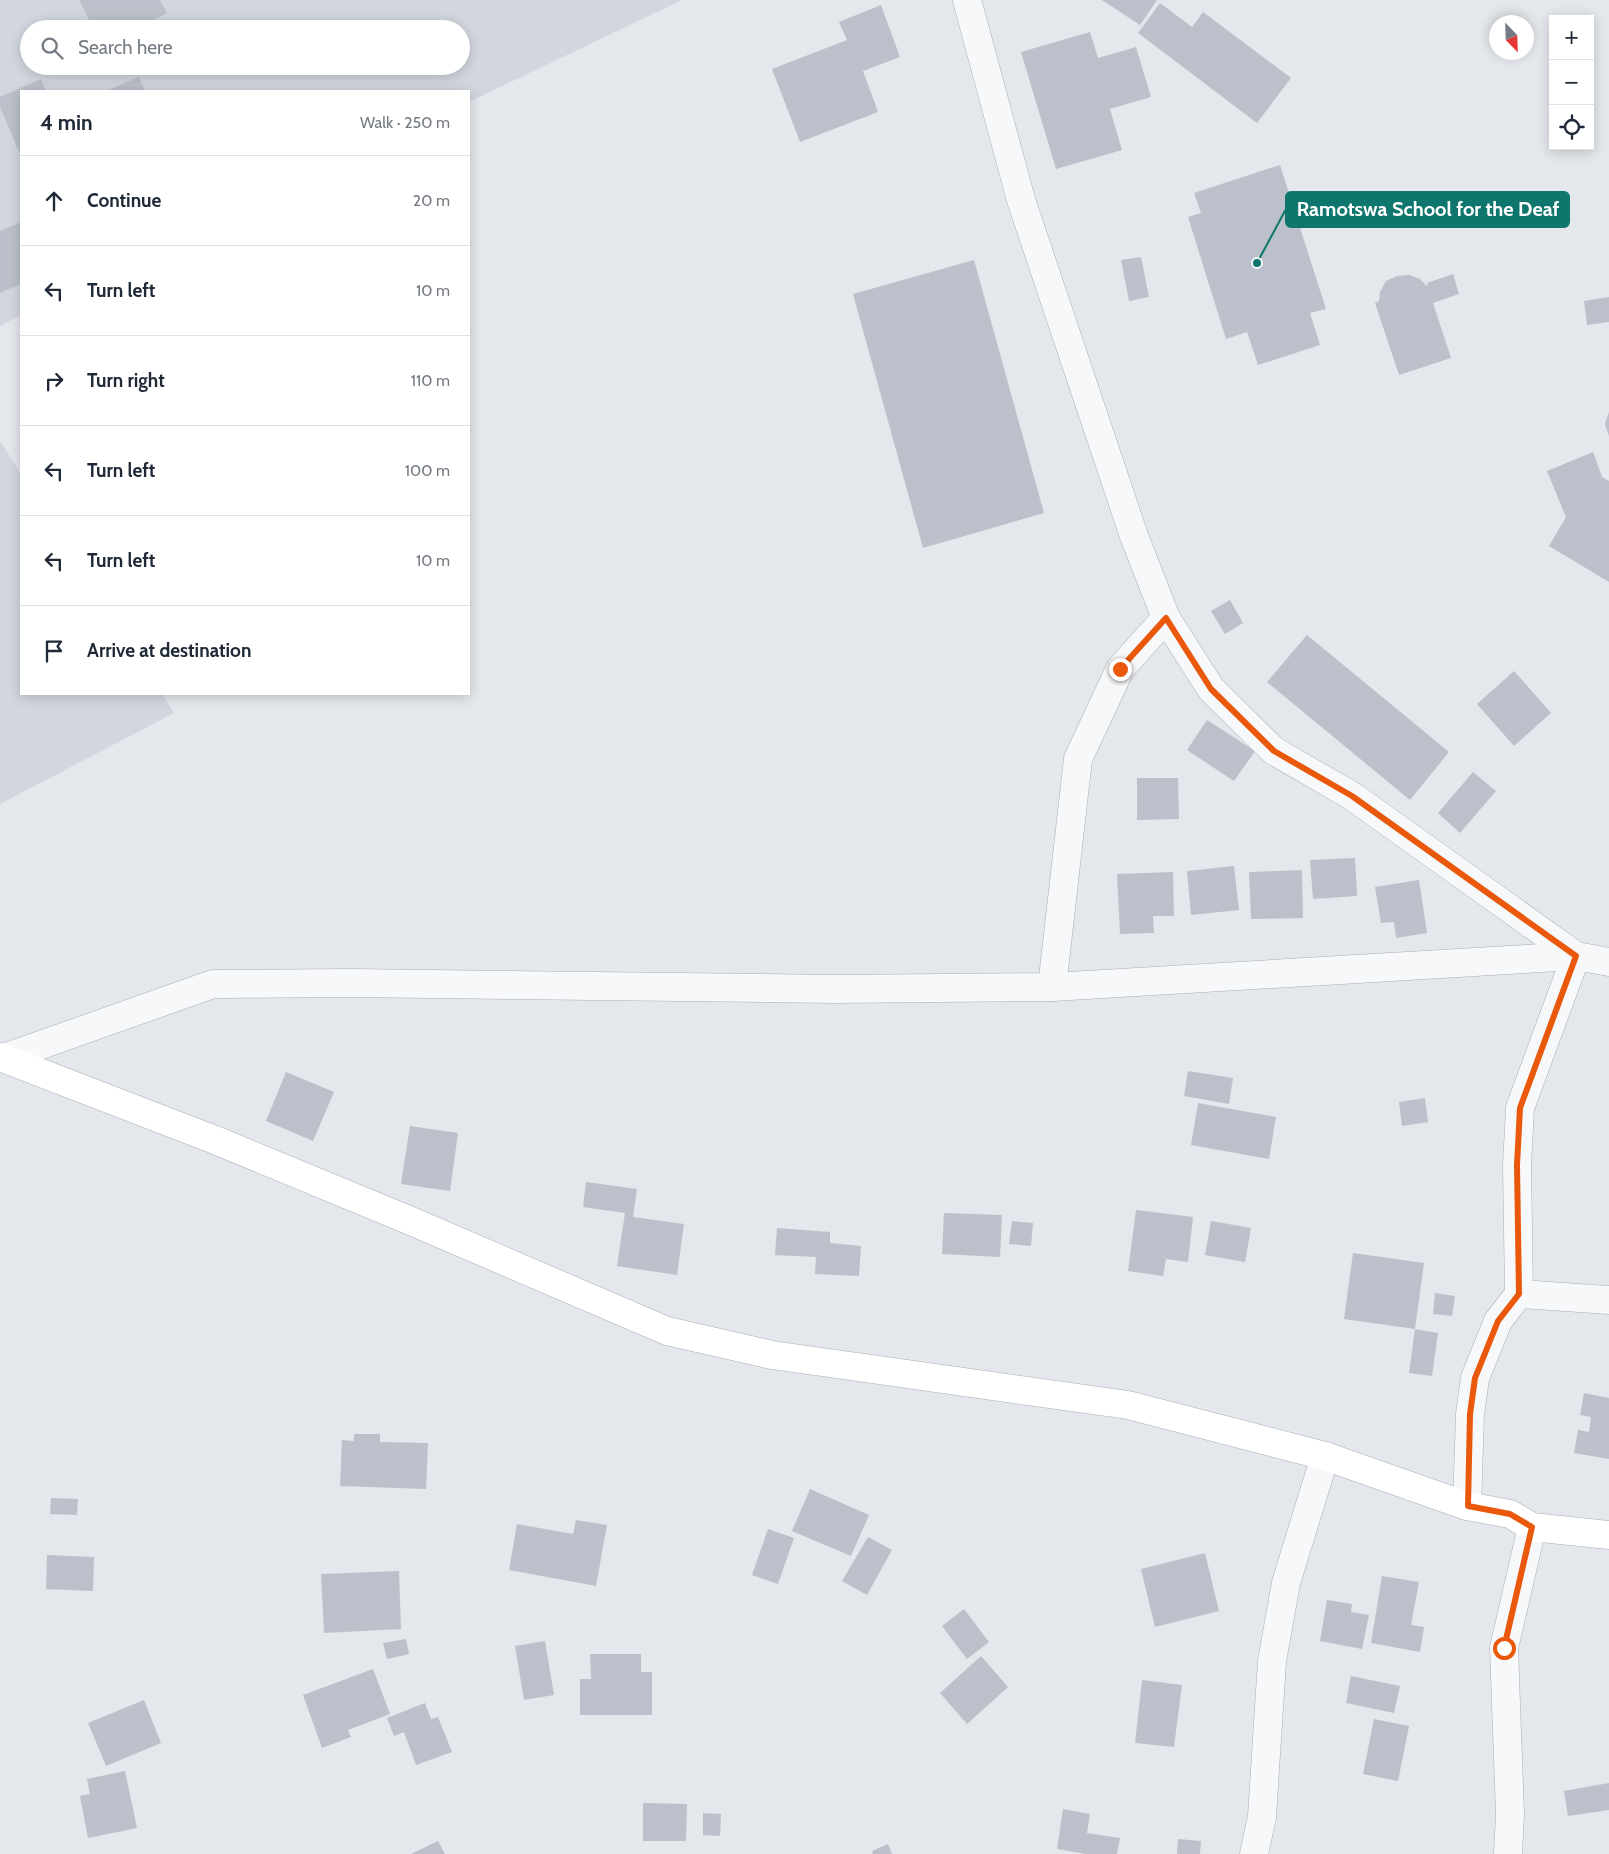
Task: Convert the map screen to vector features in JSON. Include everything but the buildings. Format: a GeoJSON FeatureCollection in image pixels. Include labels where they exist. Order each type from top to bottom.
{"type":"FeatureCollection","features":[{"type":"Feature","properties":{"kind":"street"},"geometry":{"type":"LineString","coordinates":[[967,0],[1021,200],[1134,536],[1166,618],[1211,689],[1274,751],[1352,796],[1576,956]]}},
{"type":"Feature","properties":{"kind":"street"},"geometry":{"type":"LineString","coordinates":[[1052,987],[1078,758],[1120,669],[1166,618]]}},
{"type":"Feature","properties":{"kind":"street"},"geometry":{"type":"LineString","coordinates":[[1468,1506],[1470,1414],[1475,1378],[1498,1321],[1519,1294],[1517,1165],[1520,1108],[1576,956]]}},
{"type":"Feature","properties":{"kind":"street"},"geometry":{"type":"LineString","coordinates":[[2,1058],[213,984],[372,983],[835,989],[1052,987],[1576,956],[1609,962]]}},
{"type":"Feature","properties":{"kind":"street"},"geometry":{"type":"LineString","coordinates":[[2,1058],[224,1144],[411,1221],[667,1331],[772,1355],[1128,1405],[1325,1456],[1468,1506],[1510,1514],[1532,1527],[1609,1536]]}},
{"type":"Feature","properties":{"kind":"street"},"geometry":{"type":"LineString","coordinates":[[1519,1294],[1609,1300]]}},
{"type":"Feature","properties":{"kind":"street"},"geometry":{"type":"LineString","coordinates":[[1254,1854],[1262,1817],[1272,1661],[1286,1583],[1325,1456]]}},
{"type":"Feature","properties":{"kind":"street"},"geometry":{"type":"LineString","coordinates":[[1508,1854],[1510,1814],[1504,1648],[1532,1527]]}},
{"type":"Feature","properties":{"kind":"shaded area"},"geometry":{"type":"Polygon","coordinates":[[[0,0],[682,0],[470,102],[470,90],[20,90],[20,316],[0,326],[0,0]]]}},
{"type":"Feature","properties":{"kind":"shaded area"},"geometry":{"type":"Polygon","coordinates":[[[0,441],[20,472],[20,695],[163,695],[174,713],[0,804],[0,441]]]}},
{"type":"Feature","properties":{"kind":"place","name":"Ramotswa School for the Deaf"},"geometry":{"type":"Point","coordinates":[1257,263]}},
{"type":"Feature","properties":{"kind":"route"},"geometry":{"type":"LineString","coordinates":[[1120,669],[1166,618],[1211,689],[1274,751],[1352,796],[1576,956],[1520,1108],[1517,1165],[1519,1294],[1498,1321],[1475,1378],[1470,1414],[1468,1506],[1510,1514],[1532,1527],[1504,1648]]}}]}
